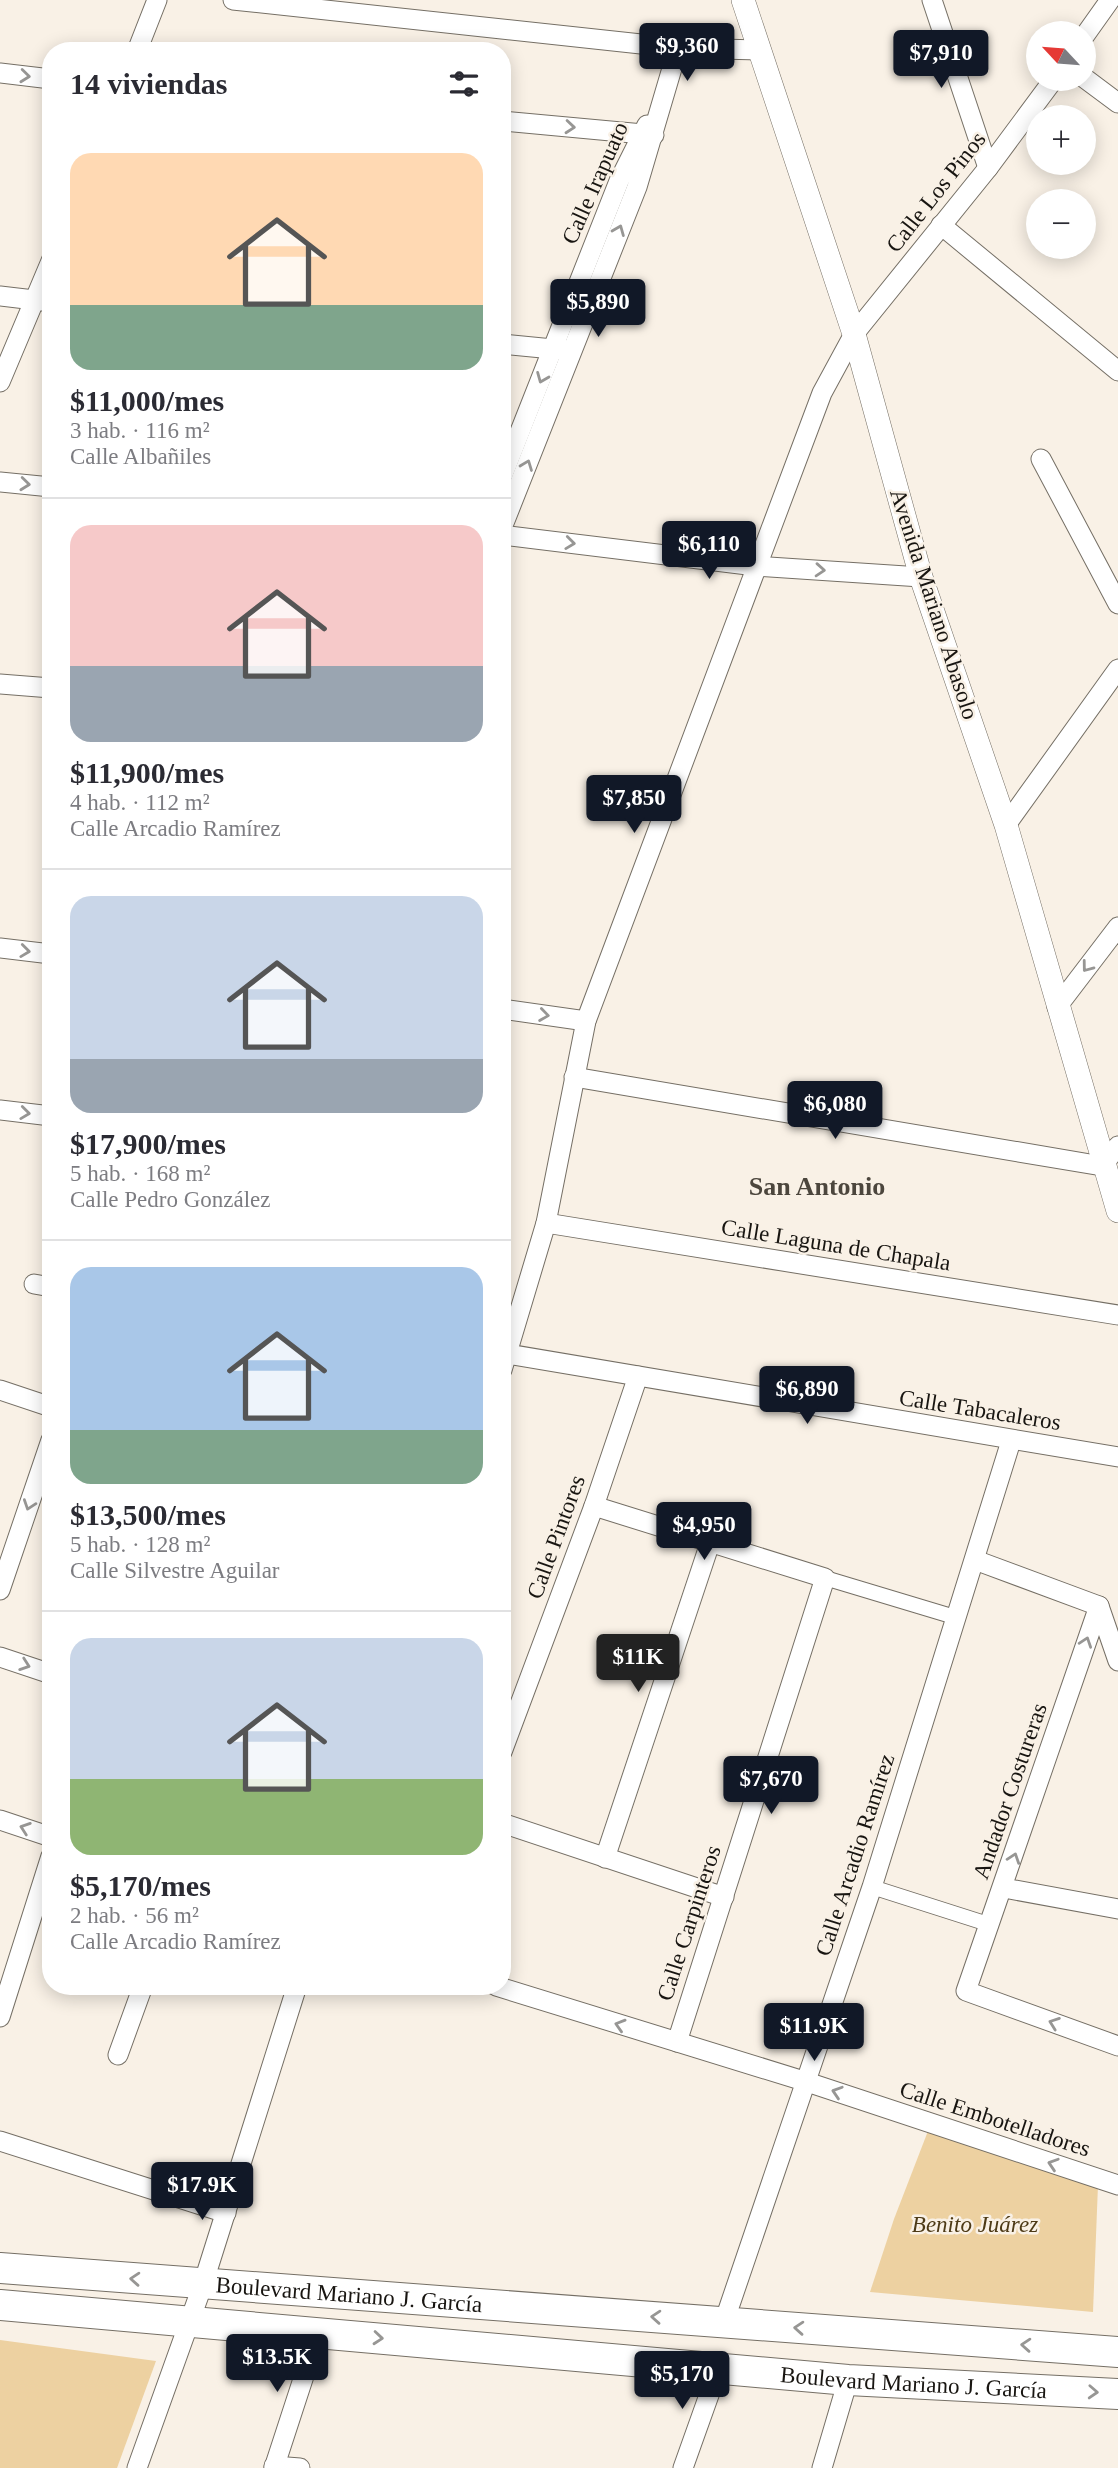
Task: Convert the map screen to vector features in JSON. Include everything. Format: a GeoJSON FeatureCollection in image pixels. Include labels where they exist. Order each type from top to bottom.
{"type":"FeatureCollection","features":[{"type":"Feature","properties":{"kind":"main road","name":"Boulevard Mariano J. García"},"geometry":{"type":"LineString","coordinates":[[0,2269],[1118,2352]]}},
{"type":"Feature","properties":{"kind":"main road","name":"Boulevard Mariano J. García"},"geometry":{"type":"LineString","coordinates":[[0,2305],[848,2380],[1118,2393]]}},
{"type":"Feature","properties":{"kind":"street"},"geometry":{"type":"LineString","coordinates":[[141,42],[157,0]]}},
{"type":"Feature","properties":{"kind":"street"},"geometry":{"type":"LineString","coordinates":[[233,0],[678,48],[760,50]]}},
{"type":"Feature","properties":{"kind":"street","name":"Avenida Mariano Abasolo"},"geometry":{"type":"LineString","coordinates":[[743,0],[854,334],[921,577],[1006,825],[1102,1166],[1118,1211]]}},
{"type":"Feature","properties":{"kind":"street"},"geometry":{"type":"LineString","coordinates":[[932,0],[988,168]]}},
{"type":"Feature","properties":{"kind":"street"},"geometry":{"type":"LineString","coordinates":[[1093,21],[1102,5]]}},
{"type":"Feature","properties":{"kind":"street","name":"Calle Irapuato"},"geometry":{"type":"LineString","coordinates":[[511,501],[619,181],[648,134],[678,48]]}},
{"type":"Feature","properties":{"kind":"street"},"geometry":{"type":"LineString","coordinates":[[0,73],[42,78]]}},
{"type":"Feature","properties":{"kind":"street"},"geometry":{"type":"LineString","coordinates":[[1096,87],[1118,103]]}},
{"type":"Feature","properties":{"kind":"street","name":"Calle Los Pinos"},"geometry":{"type":"LineString","coordinates":[[511,1336],[546,1223],[586,1021],[822,393],[854,334],[988,168],[1045,91]]}},
{"type":"Feature","properties":{"kind":"street"},"geometry":{"type":"LineString","coordinates":[[511,122],[648,134]]}},
{"type":"Feature","properties":{"kind":"street"},"geometry":{"type":"LineString","coordinates":[[942,226],[1118,371]]}},
{"type":"Feature","properties":{"kind":"street"},"geometry":{"type":"LineString","coordinates":[[0,296],[42,301]]}},
{"type":"Feature","properties":{"kind":"street"},"geometry":{"type":"LineString","coordinates":[[0,382],[42,303]]}},
{"type":"Feature","properties":{"kind":"street"},"geometry":{"type":"LineString","coordinates":[[511,345],[562,350]]}},
{"type":"Feature","properties":{"kind":"street","name":"Calle Irapuato"},"geometry":{"type":"LineString","coordinates":[[511,458],[562,350]]}},
{"type":"Feature","properties":{"kind":"street"},"geometry":{"type":"LineString","coordinates":[[1041,459],[1118,604]]}},
{"type":"Feature","properties":{"kind":"street"},"geometry":{"type":"LineString","coordinates":[[0,482],[42,486]]}},
{"type":"Feature","properties":{"kind":"street"},"geometry":{"type":"LineString","coordinates":[[511,536],[757,566],[921,577]]}},
{"type":"Feature","properties":{"kind":"street"},"geometry":{"type":"LineString","coordinates":[[1006,825],[1118,669]]}},
{"type":"Feature","properties":{"kind":"street"},"geometry":{"type":"LineString","coordinates":[[0,684],[42,687]]}},
{"type":"Feature","properties":{"kind":"street"},"geometry":{"type":"LineString","coordinates":[[1057,1007],[1118,927]]}},
{"type":"Feature","properties":{"kind":"street"},"geometry":{"type":"LineString","coordinates":[[0,948],[42,953]]}},
{"type":"Feature","properties":{"kind":"street"},"geometry":{"type":"LineString","coordinates":[[511,1010],[586,1021]]}},
{"type":"Feature","properties":{"kind":"street"},"geometry":{"type":"LineString","coordinates":[[574,1077],[1102,1166],[1118,1146]]}},
{"type":"Feature","properties":{"kind":"street"},"geometry":{"type":"LineString","coordinates":[[0,1110],[42,1115]]}},
{"type":"Feature","properties":{"kind":"street","name":"Calle Laguna de Chapala"},"geometry":{"type":"LineString","coordinates":[[546,1223],[1118,1315]]}},
{"type":"Feature","properties":{"kind":"street","name":"Calle Tabacaleros"},"geometry":{"type":"LineString","coordinates":[[511,1360],[638,1376],[1118,1457]]}},
{"type":"Feature","properties":{"kind":"street","name":"Calle Pintores"},"geometry":{"type":"LineString","coordinates":[[511,1728],[594,1506],[638,1376]]}},
{"type":"Feature","properties":{"kind":"street"},"geometry":{"type":"LineString","coordinates":[[0,1390],[42,1404]]}},
{"type":"Feature","properties":{"kind":"street","name":"Calle Arcadio Ramírez"},"geometry":{"type":"LineString","coordinates":[[724,2322],[872,1886],[958,1618],[1011,1441]]}},
{"type":"Feature","properties":{"kind":"street"},"geometry":{"type":"LineString","coordinates":[[0,1590],[42,1466]]}},
{"type":"Feature","properties":{"kind":"street"},"geometry":{"type":"LineString","coordinates":[[594,1506],[958,1618]]}},
{"type":"Feature","properties":{"kind":"street"},"geometry":{"type":"LineString","coordinates":[[605,1858],[710,1543]]}},
{"type":"Feature","properties":{"kind":"street"},"geometry":{"type":"LineString","coordinates":[[975,1560],[1099,1606],[1118,1661]]}},
{"type":"Feature","properties":{"kind":"street","name":"Calle Carpinteros"},"geometry":{"type":"LineString","coordinates":[[677,2042],[825,1578]]}},
{"type":"Feature","properties":{"kind":"street","name":"Andador Costureras"},"geometry":{"type":"LineString","coordinates":[[1099,1606],[1004,1888],[966,1991],[1118,2046]]}},
{"type":"Feature","properties":{"kind":"street"},"geometry":{"type":"LineString","coordinates":[[0,1657],[42,1671]]}},
{"type":"Feature","properties":{"kind":"street"},"geometry":{"type":"LineString","coordinates":[[0,1820],[42,1834]]}},
{"type":"Feature","properties":{"kind":"street"},"geometry":{"type":"LineString","coordinates":[[511,1826],[724,1898]]}},
{"type":"Feature","properties":{"kind":"street"},"geometry":{"type":"LineString","coordinates":[[0,2017],[42,1884]]}},
{"type":"Feature","properties":{"kind":"street"},"geometry":{"type":"LineString","coordinates":[[872,1886],[991,1925]]}},
{"type":"Feature","properties":{"kind":"street"},"geometry":{"type":"LineString","coordinates":[[1004,1888],[1118,1909]]}},
{"type":"Feature","properties":{"kind":"street","name":"Calle Embotelladores"},"geometry":{"type":"LineString","coordinates":[[511,1991],[807,2082],[1118,2185]]}},
{"type":"Feature","properties":{"kind":"street"},"geometry":{"type":"LineString","coordinates":[[118,2055],[140,1995]]}},
{"type":"Feature","properties":{"kind":"street"},"geometry":{"type":"LineString","coordinates":[[137,2468],[203,2284],[294,1995]]}},
{"type":"Feature","properties":{"kind":"street"},"geometry":{"type":"LineString","coordinates":[[0,2141],[226,2213]]}},
{"type":"Feature","properties":{"kind":"street"},"geometry":{"type":"LineString","coordinates":[[300,2468],[274,2467],[318,2333]]}},
{"type":"Feature","properties":{"kind":"street"},"geometry":{"type":"LineString","coordinates":[[683,2468],[719,2367]]}},
{"type":"Feature","properties":{"kind":"street"},"geometry":{"type":"LineString","coordinates":[[822,2468],[848,2380]]}},
{"type":"Feature","properties":{"kind":"green space","name":"Benito Juárez"},"geometry":{"type":"Polygon","coordinates":[[[928,2131],[1098,2185],[1093,2312],[870,2292],[894,2219],[928,2131]]]}},
{"type":"Feature","properties":{"kind":"green space"},"geometry":{"type":"Polygon","coordinates":[[[0,2340],[156,2361],[117,2468],[0,2468],[0,2340]]]}},
{"type":"Feature","properties":{"kind":"district","name":"San Antonio"},"geometry":{"type":"Point","coordinates":[817,1186]}}]}
